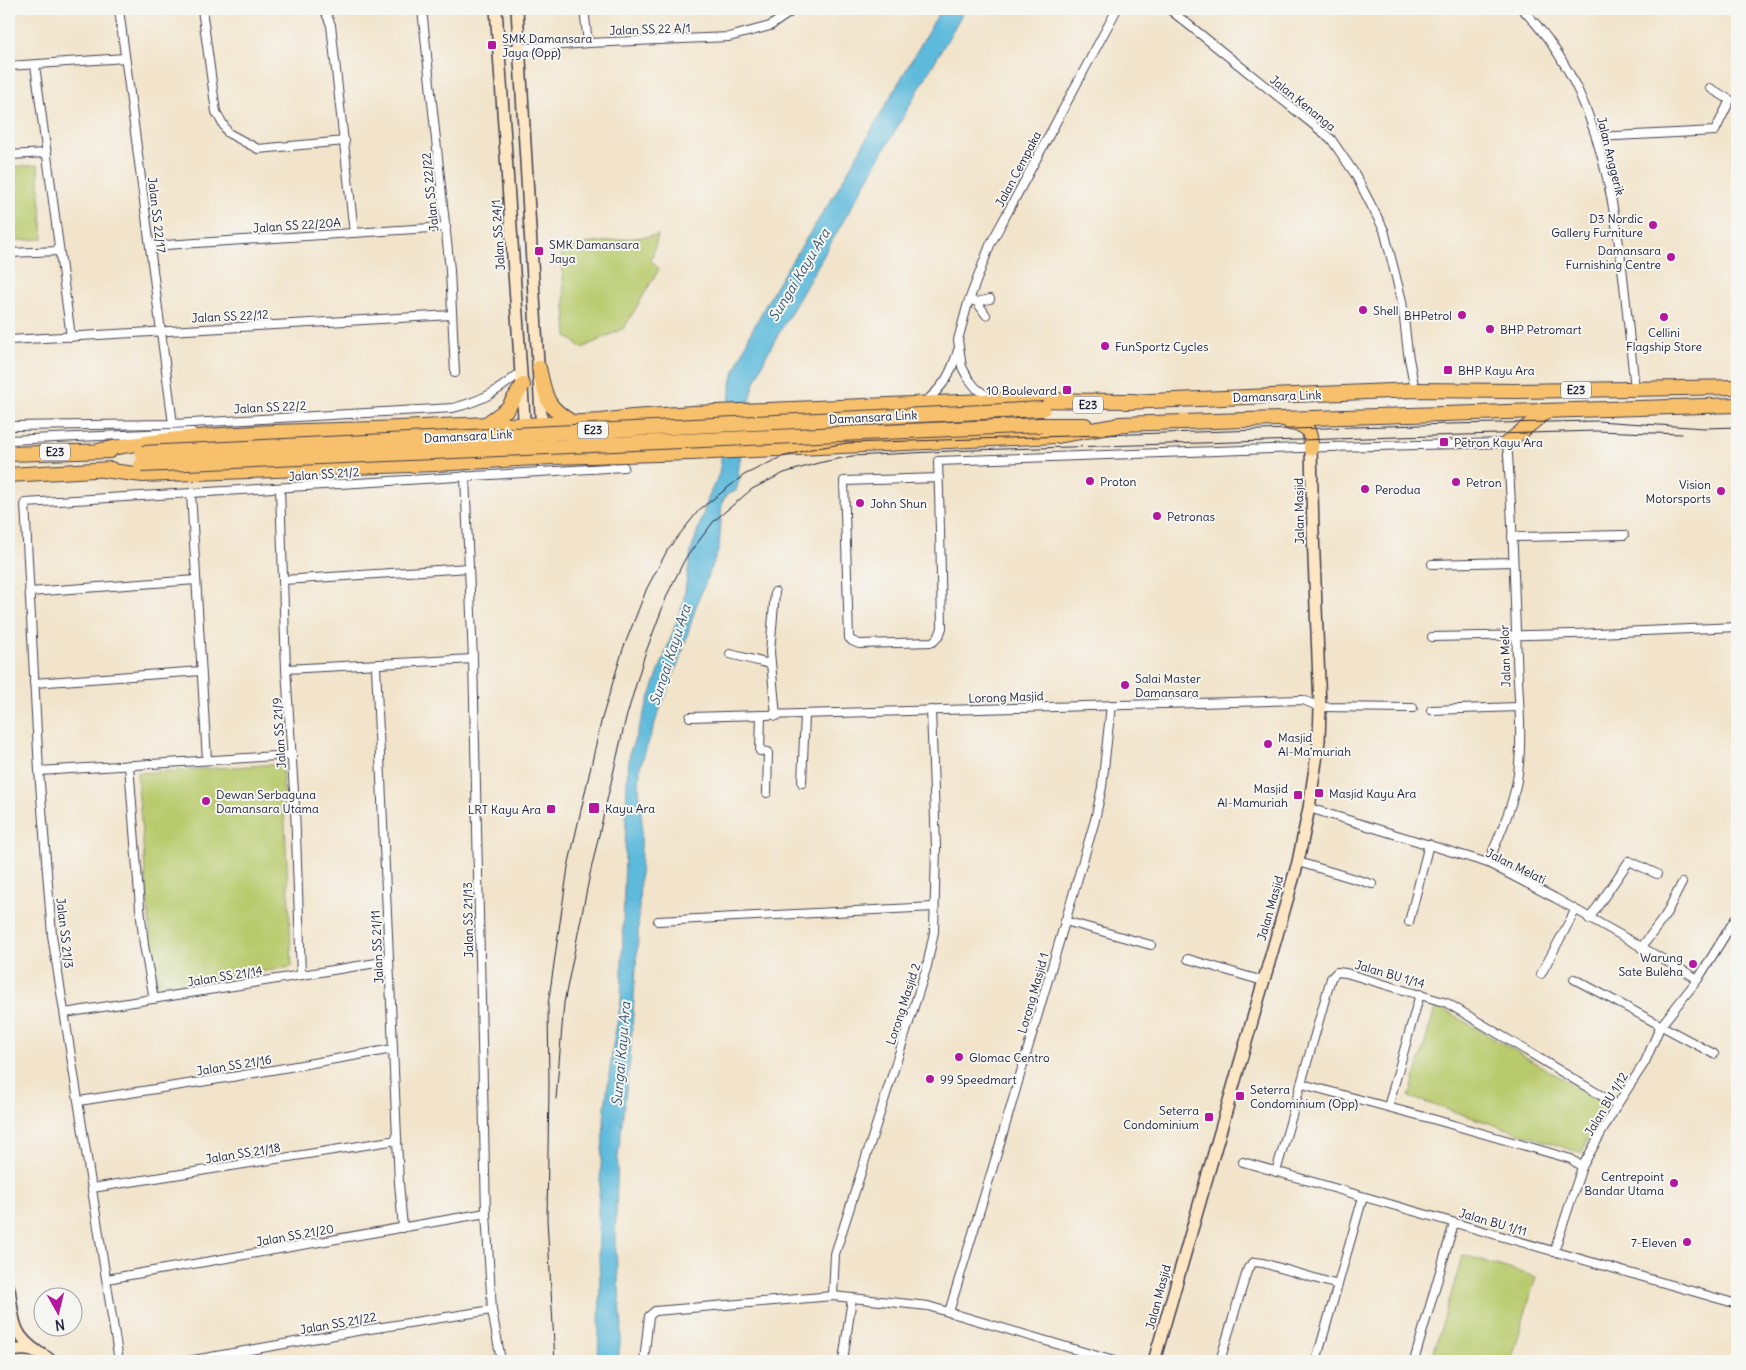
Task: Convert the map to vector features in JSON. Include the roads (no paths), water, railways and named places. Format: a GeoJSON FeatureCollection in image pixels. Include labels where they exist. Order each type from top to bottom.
{"type":"FeatureCollection","features":[{"type":"Feature","properties":{"kind":"highway"},"geometry":{"type":"LineString","coordinates":[[539,368],[546,397],[551,407],[572,422]]}},
{"type":"Feature","properties":{"kind":"highway"},"geometry":{"type":"LineString","coordinates":[[486,424],[507,409],[523,386]]}},
{"type":"Feature","properties":{"kind":"highway","name":"Damansara Link"},"geometry":{"type":"LineString","coordinates":[[9,475],[103,470],[142,459],[1044,409],[1133,401],[1415,390],[1514,391],[1737,387]]}},
{"type":"Feature","properties":{"kind":"highway"},"geometry":{"type":"LineString","coordinates":[[101,450],[141,442],[178,440],[231,433],[486,424],[525,425],[694,414],[1008,400],[1133,401]]}},
{"type":"Feature","properties":{"kind":"highway","name":"Damansara Link"},"geometry":{"type":"LineString","coordinates":[[9,454],[101,450],[142,459],[1041,425],[1737,406]]}},
{"type":"Feature","properties":{"kind":"highway"},"geometry":{"type":"LineString","coordinates":[[1507,443],[1546,411]]}},
{"type":"Feature","properties":{"kind":"highway"},"geometry":{"type":"LineString","coordinates":[[1260,420],[1302,424],[1308,430],[1311,437],[1311,448]]}},
{"type":"Feature","properties":{"kind":"highway"},"geometry":{"type":"LineString","coordinates":[[594,456],[588,452],[582,440],[588,428],[601,421]]}},
{"type":"Feature","properties":{"kind":"highway"},"geometry":{"type":"LineString","coordinates":[[103,470],[143,475],[436,464],[544,457],[761,450],[1056,436],[1127,424]]}},
{"type":"Feature","properties":{"kind":"highway"},"geometry":{"type":"LineString","coordinates":[[434,426],[454,434],[458,445],[453,456],[436,464]]}},
{"type":"Feature","properties":{"kind":"street","name":"Jalan SS 22/17"},"geometry":{"type":"LineString","coordinates":[[119,9],[173,424]]}},
{"type":"Feature","properties":{"kind":"street"},"geometry":{"type":"LineString","coordinates":[[202,9],[216,112],[228,133],[258,148],[345,141]]}},
{"type":"Feature","properties":{"kind":"street"},"geometry":{"type":"LineString","coordinates":[[324,9],[331,25],[354,233]]}},
{"type":"Feature","properties":{"kind":"street","name":"Jalan SS 22/22"},"geometry":{"type":"LineString","coordinates":[[422,9],[446,227],[455,373]]}},
{"type":"Feature","properties":{"kind":"street","name":"Jalan SS 24/1"},"geometry":{"type":"LineString","coordinates":[[496,9],[528,458]]}},
{"type":"Feature","properties":{"kind":"street"},"geometry":{"type":"LineString","coordinates":[[517,9],[544,457]]}},
{"type":"Feature","properties":{"kind":"street"},"geometry":{"type":"LineString","coordinates":[[584,9],[588,43]]}},
{"type":"Feature","properties":{"kind":"street","name":"Jalan SS 22 A/1"},"geometry":{"type":"LineString","coordinates":[[499,50],[588,43],[729,37],[770,26],[795,9]]}},
{"type":"Feature","properties":{"kind":"street","name":"Jalan Cempaka"},"geometry":{"type":"LineString","coordinates":[[1008,400],[991,397],[976,388],[962,367],[958,340],[973,301],[988,249],[1116,9]]}},
{"type":"Feature","properties":{"kind":"street","name":"Jalan Kenanga"},"geometry":{"type":"LineString","coordinates":[[1169,9],[1321,130],[1331,139],[1355,174],[1384,230],[1389,248],[1392,267],[1402,300],[1408,353],[1415,390]]}},
{"type":"Feature","properties":{"kind":"street","name":"Jalan Anggerik"},"geometry":{"type":"LineString","coordinates":[[1522,9],[1537,24],[1574,81],[1587,109],[1596,137],[1611,203],[1619,252],[1635,388]]}},
{"type":"Feature","properties":{"kind":"street"},"geometry":{"type":"LineString","coordinates":[[9,66],[125,58]]}},
{"type":"Feature","properties":{"kind":"street"},"geometry":{"type":"LineString","coordinates":[[35,65],[71,336]]}},
{"type":"Feature","properties":{"kind":"street"},"geometry":{"type":"LineString","coordinates":[[1596,137],[1715,131],[1730,100],[1710,88]]}},
{"type":"Feature","properties":{"kind":"street"},"geometry":{"type":"LineString","coordinates":[[9,156],[46,153]]}},
{"type":"Feature","properties":{"kind":"street","name":"Jalan SS 22/20A"},"geometry":{"type":"LineString","coordinates":[[150,246],[446,227]]}},
{"type":"Feature","properties":{"kind":"street"},"geometry":{"type":"LineString","coordinates":[[9,253],[59,251]]}},
{"type":"Feature","properties":{"kind":"street"},"geometry":{"type":"LineString","coordinates":[[973,301],[990,299]]}},
{"type":"Feature","properties":{"kind":"street"},"geometry":{"type":"LineString","coordinates":[[973,301],[986,315]]}},
{"type":"Feature","properties":{"kind":"street","name":"Jalan SS 22/12"},"geometry":{"type":"LineString","coordinates":[[9,340],[452,315]]}},
{"type":"Feature","properties":{"kind":"street","name":"Jalan Cempaka"},"geometry":{"type":"LineString","coordinates":[[924,403],[933,396],[952,371],[958,348]]}},
{"type":"Feature","properties":{"kind":"street","name":"Jalan SS 22/2"},"geometry":{"type":"LineString","coordinates":[[9,426],[173,424],[453,408],[477,402],[493,394],[522,371]]}},
{"type":"Feature","properties":{"kind":"street"},"geometry":{"type":"LineString","coordinates":[[9,440],[178,431],[231,433]]}},
{"type":"Feature","properties":{"kind":"street"},"geometry":{"type":"LineString","coordinates":[[939,478],[844,481],[849,638],[852,641],[859,644],[932,642],[939,636],[942,628],[939,478],[938,461],[1507,443]]}},
{"type":"Feature","properties":{"kind":"street","name":"Jalan Melor"},"geometry":{"type":"LineString","coordinates":[[1488,863],[1509,810],[1518,775],[1516,635],[1507,443]]}},
{"type":"Feature","properties":{"kind":"street","name":"Jalan Masjid"},"geometry":{"type":"LineString","coordinates":[[1154,1361],[1298,862],[1309,808],[1319,741],[1320,707],[1311,448]]}},
{"type":"Feature","properties":{"kind":"street","name":"Jalan SS 21/2"},"geometry":{"type":"LineString","coordinates":[[25,503],[624,467]]}},
{"type":"Feature","properties":{"kind":"street","name":"Jalan SS 21/13"},"geometry":{"type":"LineString","coordinates":[[464,476],[473,659],[486,1214],[492,1310],[501,1361]]}},
{"type":"Feature","properties":{"kind":"street","name":"Jalan SS 21/9"},"geometry":{"type":"LineString","coordinates":[[280,489],[286,669],[295,807],[300,975]]}},
{"type":"Feature","properties":{"kind":"street"},"geometry":{"type":"LineString","coordinates":[[191,493],[207,760]]}},
{"type":"Feature","properties":{"kind":"street","name":"Jalan SS 21/3"},"geometry":{"type":"LineString","coordinates":[[25,503],[39,771],[52,935],[119,1361]]}},
{"type":"Feature","properties":{"kind":"street"},"geometry":{"type":"LineString","coordinates":[[1512,537],[1624,535]]}},
{"type":"Feature","properties":{"kind":"street"},"geometry":{"type":"LineString","coordinates":[[1432,564],[1513,562]]}},
{"type":"Feature","properties":{"kind":"street"},"geometry":{"type":"LineString","coordinates":[[283,580],[469,568]]}},
{"type":"Feature","properties":{"kind":"street"},"geometry":{"type":"LineString","coordinates":[[29,592],[196,580]]}},
{"type":"Feature","properties":{"kind":"street"},"geometry":{"type":"LineString","coordinates":[[775,592],[770,664],[776,716]]}},
{"type":"Feature","properties":{"kind":"street"},"geometry":{"type":"LineString","coordinates":[[1432,637],[1574,634],[1737,627]]}},
{"type":"Feature","properties":{"kind":"street"},"geometry":{"type":"LineString","coordinates":[[730,654],[770,664]]}},
{"type":"Feature","properties":{"kind":"street"},"geometry":{"type":"LineString","coordinates":[[286,669],[376,666],[473,659]]}},
{"type":"Feature","properties":{"kind":"street","name":"Jalan SS 21/11"},"geometry":{"type":"LineString","coordinates":[[376,666],[397,1140],[403,1228]]}},
{"type":"Feature","properties":{"kind":"street"},"geometry":{"type":"LineString","coordinates":[[34,683],[201,672]]}},
{"type":"Feature","properties":{"kind":"street","name":"Lorong Masjid"},"geometry":{"type":"LineString","coordinates":[[690,717],[1303,700],[1320,707],[1413,708]]}},
{"type":"Feature","properties":{"kind":"street","name":"Lorong Masjid 1"},"geometry":{"type":"LineString","coordinates":[[949,1312],[1095,820],[1100,795],[1111,705]]}},
{"type":"Feature","properties":{"kind":"street"},"geometry":{"type":"LineString","coordinates":[[1431,710],[1518,707]]}},
{"type":"Feature","properties":{"kind":"street","name":"Lorong Masjid 2"},"geometry":{"type":"LineString","coordinates":[[833,1296],[835,1254],[928,966],[934,932],[936,847],[931,710]]}},
{"type":"Feature","properties":{"kind":"street"},"geometry":{"type":"LineString","coordinates":[[802,783],[805,714]]}},
{"type":"Feature","properties":{"kind":"street"},"geometry":{"type":"LineString","coordinates":[[761,716],[760,751],[768,752],[768,793]]}},
{"type":"Feature","properties":{"kind":"street"},"geometry":{"type":"LineString","coordinates":[[39,771],[292,755]]}},
{"type":"Feature","properties":{"kind":"street"},"geometry":{"type":"LineString","coordinates":[[129,765],[140,908],[144,945],[154,999]]}},
{"type":"Feature","properties":{"kind":"street","name":"Jalan Melati"},"geometry":{"type":"LineString","coordinates":[[1309,808],[1488,863],[1555,898],[1589,919],[1698,979]]}},
{"type":"Feature","properties":{"kind":"street"},"geometry":{"type":"LineString","coordinates":[[1409,922],[1429,844]]}},
{"type":"Feature","properties":{"kind":"street"},"geometry":{"type":"LineString","coordinates":[[1589,919],[1629,861],[1657,874]]}},
{"type":"Feature","properties":{"kind":"street"},"geometry":{"type":"LineString","coordinates":[[1298,862],[1372,884]]}},
{"type":"Feature","properties":{"kind":"street"},"geometry":{"type":"LineString","coordinates":[[1642,948],[1665,916],[1682,883]]}},
{"type":"Feature","properties":{"kind":"street"},"geometry":{"type":"LineString","coordinates":[[658,921],[934,907]]}},
{"type":"Feature","properties":{"kind":"street"},"geometry":{"type":"LineString","coordinates":[[1540,974],[1575,911]]}},
{"type":"Feature","properties":{"kind":"street","name":"Jalan BU 1/12"},"geometry":{"type":"LineString","coordinates":[[1554,1252],[1582,1167],[1617,1105],[1645,1062],[1660,1027],[1698,979],[1737,916]]}},
{"type":"Feature","properties":{"kind":"street"},"geometry":{"type":"LineString","coordinates":[[1065,921],[1151,945]]}},
{"type":"Feature","properties":{"kind":"street"},"geometry":{"type":"LineString","coordinates":[[1188,959],[1263,981]]}},
{"type":"Feature","properties":{"kind":"street","name":"Jalan SS 21/14"},"geometry":{"type":"LineString","coordinates":[[65,1013],[389,961]]}},
{"type":"Feature","properties":{"kind":"street","name":"Jalan BU 1/14"},"geometry":{"type":"LineString","coordinates":[[1276,1172],[1331,978],[1337,972],[1447,1003],[1617,1105]]}},
{"type":"Feature","properties":{"kind":"street"},"geometry":{"type":"LineString","coordinates":[[1574,979],[1660,1027],[1714,1054]]}},
{"type":"Feature","properties":{"kind":"street"},"geometry":{"type":"LineString","coordinates":[[1388,1107],[1420,994]]}},
{"type":"Feature","properties":{"kind":"street","name":"Jalan SS 21/16"},"geometry":{"type":"LineString","coordinates":[[78,1101],[393,1049]]}},
{"type":"Feature","properties":{"kind":"street"},"geometry":{"type":"LineString","coordinates":[[1302,1084],[1571,1159],[1582,1167]]}},
{"type":"Feature","properties":{"kind":"street","name":"Jalan SS 21/18"},"geometry":{"type":"LineString","coordinates":[[92,1188],[397,1140]]}},
{"type":"Feature","properties":{"kind":"street","name":"Jalan BU 1/11"},"geometry":{"type":"LineString","coordinates":[[1242,1162],[1737,1304]]}},
{"type":"Feature","properties":{"kind":"street"},"geometry":{"type":"LineString","coordinates":[[1316,1361],[1362,1197]]}},
{"type":"Feature","properties":{"kind":"street","name":"Jalan SS 21/20"},"geometry":{"type":"LineString","coordinates":[[107,1279],[486,1214]]}},
{"type":"Feature","properties":{"kind":"street"},"geometry":{"type":"LineString","coordinates":[[1414,1361],[1454,1223]]}},
{"type":"Feature","properties":{"kind":"street"},"geometry":{"type":"LineString","coordinates":[[1220,1361],[1248,1268],[1254,1262],[1338,1284]]}},
{"type":"Feature","properties":{"kind":"street"},"geometry":{"type":"LineString","coordinates":[[9,1289],[18,1333],[25,1344],[51,1361]]}},
{"type":"Feature","properties":{"kind":"street"},"geometry":{"type":"LineString","coordinates":[[644,1361],[649,1316],[655,1311],[833,1296],[928,1306],[1114,1361]]}},
{"type":"Feature","properties":{"kind":"street"},"geometry":{"type":"LineString","coordinates":[[843,1361],[852,1298]]}},
{"type":"Feature","properties":{"kind":"street","name":"Jalan SS 21/22"},"geometry":{"type":"LineString","coordinates":[[188,1361],[357,1331],[492,1310]]}},
{"type":"Feature","properties":{"kind":"street"},"geometry":{"type":"LineString","coordinates":[[9,1352],[26,1350],[38,1352]]}},
{"type":"Feature","properties":{"kind":"water","name":"Sungai Kayu Ara"},"geometry":{"type":"Polygon","coordinates":[[[941,9],[965,9],[766,356],[754,385],[738,473],[740,477],[736,491],[726,495],[722,503],[719,549],[696,606],[681,656],[640,767],[639,788],[642,821],[638,937],[630,1059],[618,1155],[615,1240],[622,1327],[618,1361],[598,1361],[600,1293],[598,1210],[605,1107],[613,1045],[621,1003],[627,778],[630,752],[683,604],[691,551],[710,493],[719,474],[732,379],[750,334],[777,284],[833,197],[941,9]]]}},
{"type":"Feature","properties":{"kind":"tram line"},"geometry":{"type":"LineString","coordinates":[[555,1361],[547,1219],[548,1005],[568,867],[602,718],[623,649],[647,588],[668,549],[699,510],[744,475],[779,458],[811,449],[847,443],[1597,421],[1705,428],[1737,427]]}},
{"type":"Feature","properties":{"kind":"tram line"},"geometry":{"type":"LineString","coordinates":[[556,1099],[564,1003],[590,874],[625,722],[644,657],[668,593],[685,559],[714,521],[752,489],[784,473],[852,456],[971,450],[1596,431],[1682,434]]}},
{"type":"Feature","properties":{"kind":"place","name":"SMK Damansara Jaya (Opp)"},"geometry":{"type":"Point","coordinates":[492,45]}},
{"type":"Feature","properties":{"kind":"place","name":"D3 Nordic Gallery Furniture"},"geometry":{"type":"Point","coordinates":[1653,225]}},
{"type":"Feature","properties":{"kind":"place","name":"SMK Damansara Jaya"},"geometry":{"type":"Point","coordinates":[539,251]}},
{"type":"Feature","properties":{"kind":"place","name":"Damansara Furnishing Centre"},"geometry":{"type":"Point","coordinates":[1671,257]}},
{"type":"Feature","properties":{"kind":"place","name":"Shell"},"geometry":{"type":"Point","coordinates":[1363,310]}},
{"type":"Feature","properties":{"kind":"place","name":"BHPetrol"},"geometry":{"type":"Point","coordinates":[1462,315]}},
{"type":"Feature","properties":{"kind":"place","name":"Cellini Flagship Store"},"geometry":{"type":"Point","coordinates":[1664,317]}},
{"type":"Feature","properties":{"kind":"place","name":"BHP Petromart"},"geometry":{"type":"Point","coordinates":[1490,329]}},
{"type":"Feature","properties":{"kind":"place","name":"FunSportz Cycles"},"geometry":{"type":"Point","coordinates":[1105,346]}},
{"type":"Feature","properties":{"kind":"place","name":"BHP Kayu Ara"},"geometry":{"type":"Point","coordinates":[1448,370]}},
{"type":"Feature","properties":{"kind":"place","name":"10 Boulevard"},"geometry":{"type":"Point","coordinates":[1067,390]}},
{"type":"Feature","properties":{"kind":"place","name":"Petron Kayu Ara"},"geometry":{"type":"Point","coordinates":[1444,442]}},
{"type":"Feature","properties":{"kind":"place","name":"Proton"},"geometry":{"type":"Point","coordinates":[1090,481]}},
{"type":"Feature","properties":{"kind":"place","name":"Petron"},"geometry":{"type":"Point","coordinates":[1456,482]}},
{"type":"Feature","properties":{"kind":"place","name":"Perodua"},"geometry":{"type":"Point","coordinates":[1365,489]}},
{"type":"Feature","properties":{"kind":"place","name":"Vision Motorsports"},"geometry":{"type":"Point","coordinates":[1721,491]}},
{"type":"Feature","properties":{"kind":"place","name":"John Shun"},"geometry":{"type":"Point","coordinates":[860,503]}},
{"type":"Feature","properties":{"kind":"place","name":"Petronas"},"geometry":{"type":"Point","coordinates":[1157,516]}},
{"type":"Feature","properties":{"kind":"place","name":"Salai Master Damansara"},"geometry":{"type":"Point","coordinates":[1125,685]}},
{"type":"Feature","properties":{"kind":"place","name":"Masjid Al-Ma'muriah"},"geometry":{"type":"Point","coordinates":[1268,744]}},
{"type":"Feature","properties":{"kind":"place","name":"Masjid Kayu Ara"},"geometry":{"type":"Point","coordinates":[1319,793]}},
{"type":"Feature","properties":{"kind":"place","name":"Masjid Al-Mamuriah"},"geometry":{"type":"Point","coordinates":[1298,795]}},
{"type":"Feature","properties":{"kind":"place","name":"Dewan Serbaguna Damansara Utama"},"geometry":{"type":"Point","coordinates":[206,801]}},
{"type":"Feature","properties":{"kind":"place","name":"Kayu Ara"},"geometry":{"type":"Point","coordinates":[594,808]}},
{"type":"Feature","properties":{"kind":"place","name":"LRT Kayu Ara"},"geometry":{"type":"Point","coordinates":[551,809]}},
{"type":"Feature","properties":{"kind":"place","name":"Warung Sate Buleha"},"geometry":{"type":"Point","coordinates":[1693,964]}},
{"type":"Feature","properties":{"kind":"place","name":"Glomac Centro"},"geometry":{"type":"Point","coordinates":[959,1057]}},
{"type":"Feature","properties":{"kind":"place","name":"99 Speedmart"},"geometry":{"type":"Point","coordinates":[930,1079]}},
{"type":"Feature","properties":{"kind":"place","name":"Seterra Condominium (Opp)"},"geometry":{"type":"Point","coordinates":[1240,1096]}},
{"type":"Feature","properties":{"kind":"place","name":"Seterra Condominium"},"geometry":{"type":"Point","coordinates":[1209,1117]}},
{"type":"Feature","properties":{"kind":"place","name":"Centrepoint Bandar Utama"},"geometry":{"type":"Point","coordinates":[1674,1183]}},
{"type":"Feature","properties":{"kind":"place","name":"7-Eleven"},"geometry":{"type":"Point","coordinates":[1687,1242]}}]}
